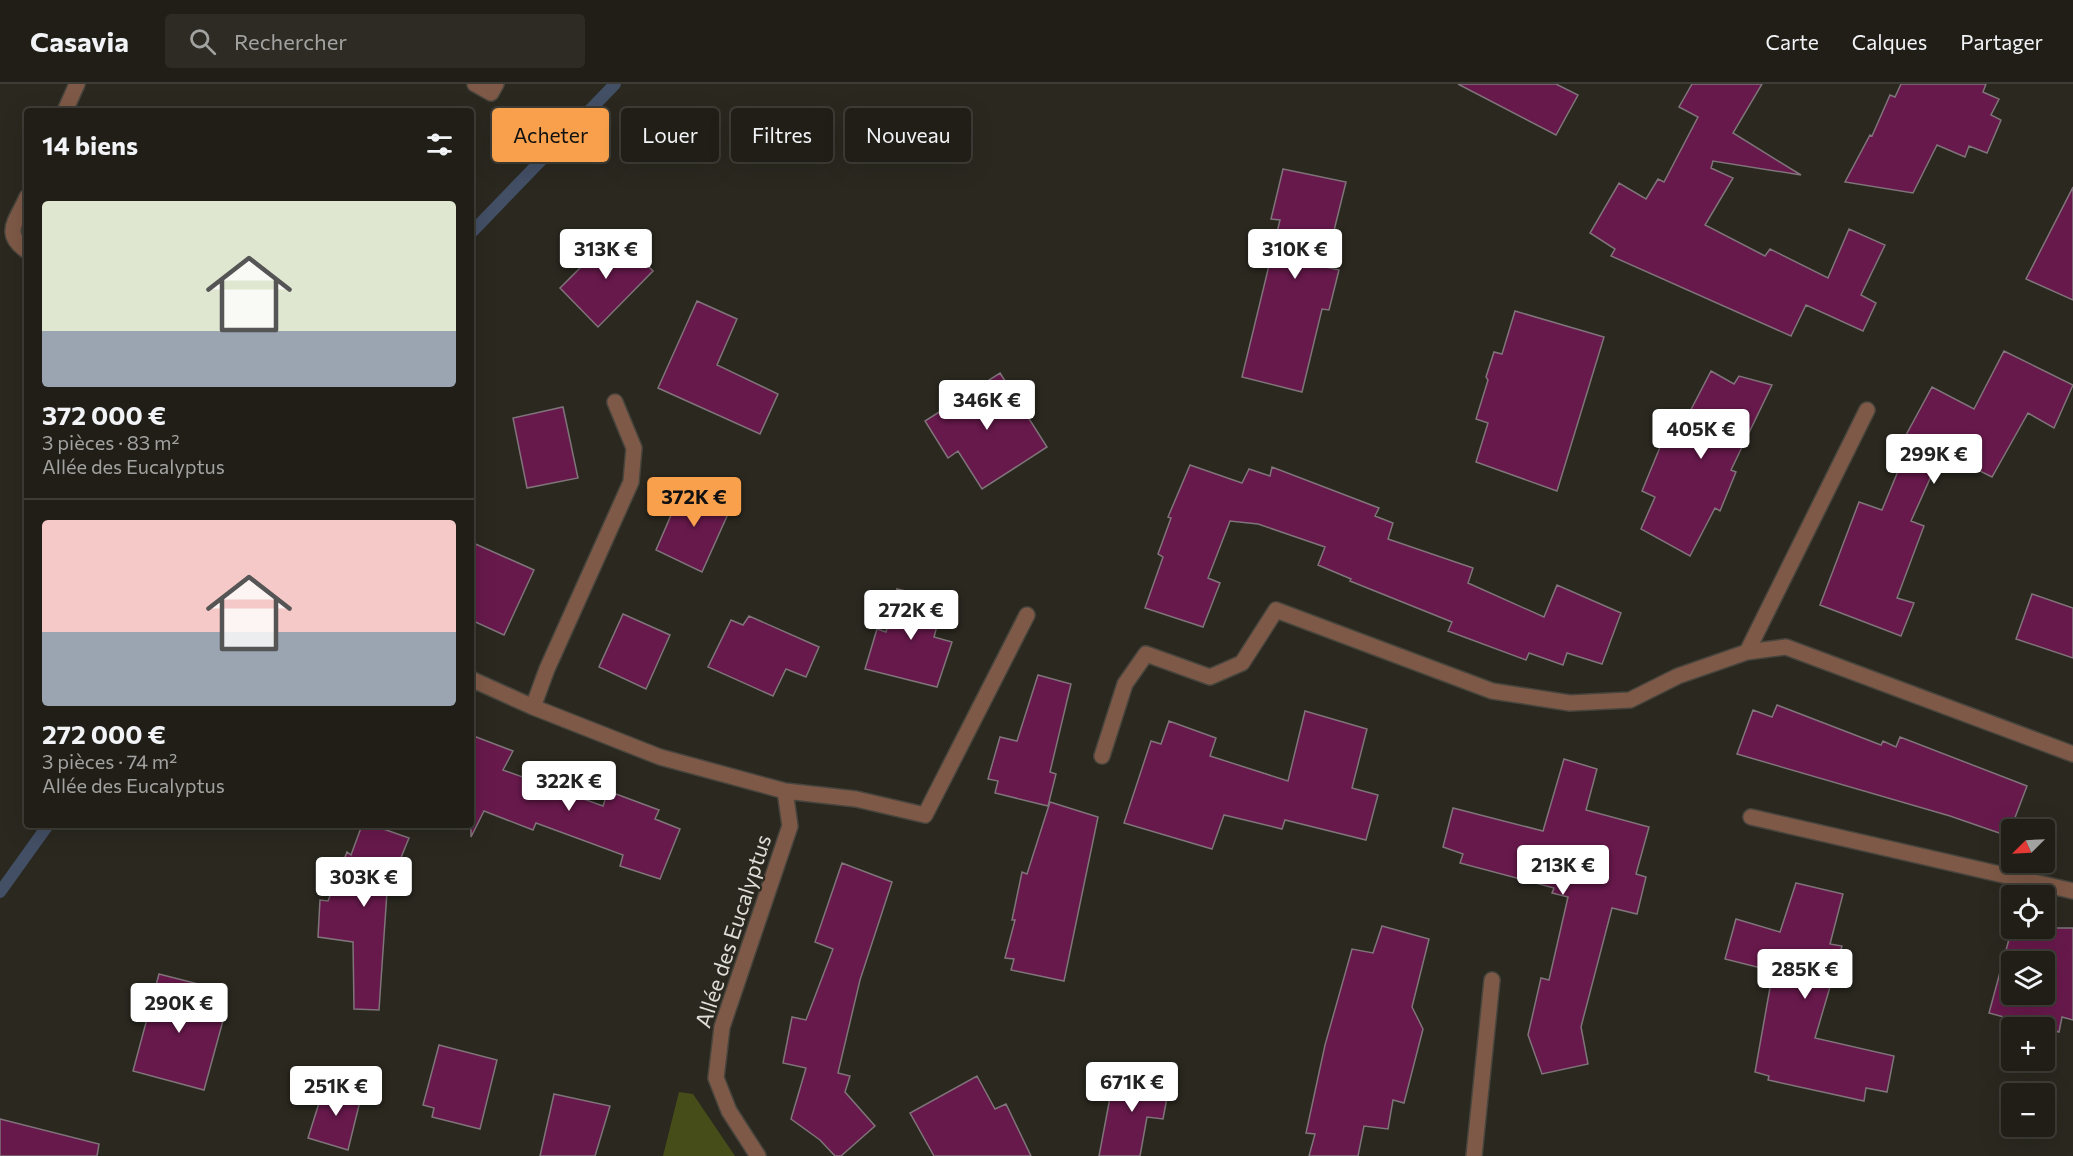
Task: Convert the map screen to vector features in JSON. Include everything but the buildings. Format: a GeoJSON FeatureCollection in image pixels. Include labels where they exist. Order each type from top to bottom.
{"type":"FeatureCollection","features":[{"type":"Feature","properties":{"kind":"street"},"geometry":{"type":"LineString","coordinates":[[66,108],[77,84]]}},
{"type":"Feature","properties":{"kind":"street"},"geometry":{"type":"LineString","coordinates":[[475,84],[494,88]]}},
{"type":"Feature","properties":{"kind":"street"},"geometry":{"type":"LineString","coordinates":[[24,205],[12,232],[14,242],[24,249]]}},
{"type":"Feature","properties":{"kind":"street"},"geometry":{"type":"LineString","coordinates":[[533,707],[546,669],[631,482],[634,448],[615,402]]}},
{"type":"Feature","properties":{"kind":"street"},"geometry":{"type":"LineString","coordinates":[[1747,652],[1867,410]]}},
{"type":"Feature","properties":{"kind":"street"},"geometry":{"type":"LineString","coordinates":[[1102,756],[1125,684],[1146,654],[1210,676],[1242,663],[1276,610],[1492,691],[1570,703],[1630,700],[1678,676],[1747,652],[1785,646],[2073,754]]}},
{"type":"Feature","properties":{"kind":"street"},"geometry":{"type":"LineString","coordinates":[[474,680],[533,707],[660,757],[785,791],[856,799],[925,815],[1027,615]]}},
{"type":"Feature","properties":{"kind":"street","name":"Allée des Eucalyptus"},"geometry":{"type":"LineString","coordinates":[[758,1156],[729,1111],[716,1078],[722,1027],[790,826],[785,791]]}},
{"type":"Feature","properties":{"kind":"street"},"geometry":{"type":"LineString","coordinates":[[1751,818],[2073,891]]}},
{"type":"Feature","properties":{"kind":"street"},"geometry":{"type":"LineString","coordinates":[[1474,1156],[1492,980]]}},
{"type":"Feature","properties":{"kind":"green space"},"geometry":{"type":"Polygon","coordinates":[[[679,1092],[693,1094],[735,1156],[663,1156],[679,1092]]]}},
{"type":"Feature","properties":{"kind":"waterway"},"geometry":{"type":"LineString","coordinates":[[474,230],[615,84]]}},
{"type":"Feature","properties":{"kind":"waterway"},"geometry":{"type":"LineString","coordinates":[[0,892],[46,828]]}}]}
